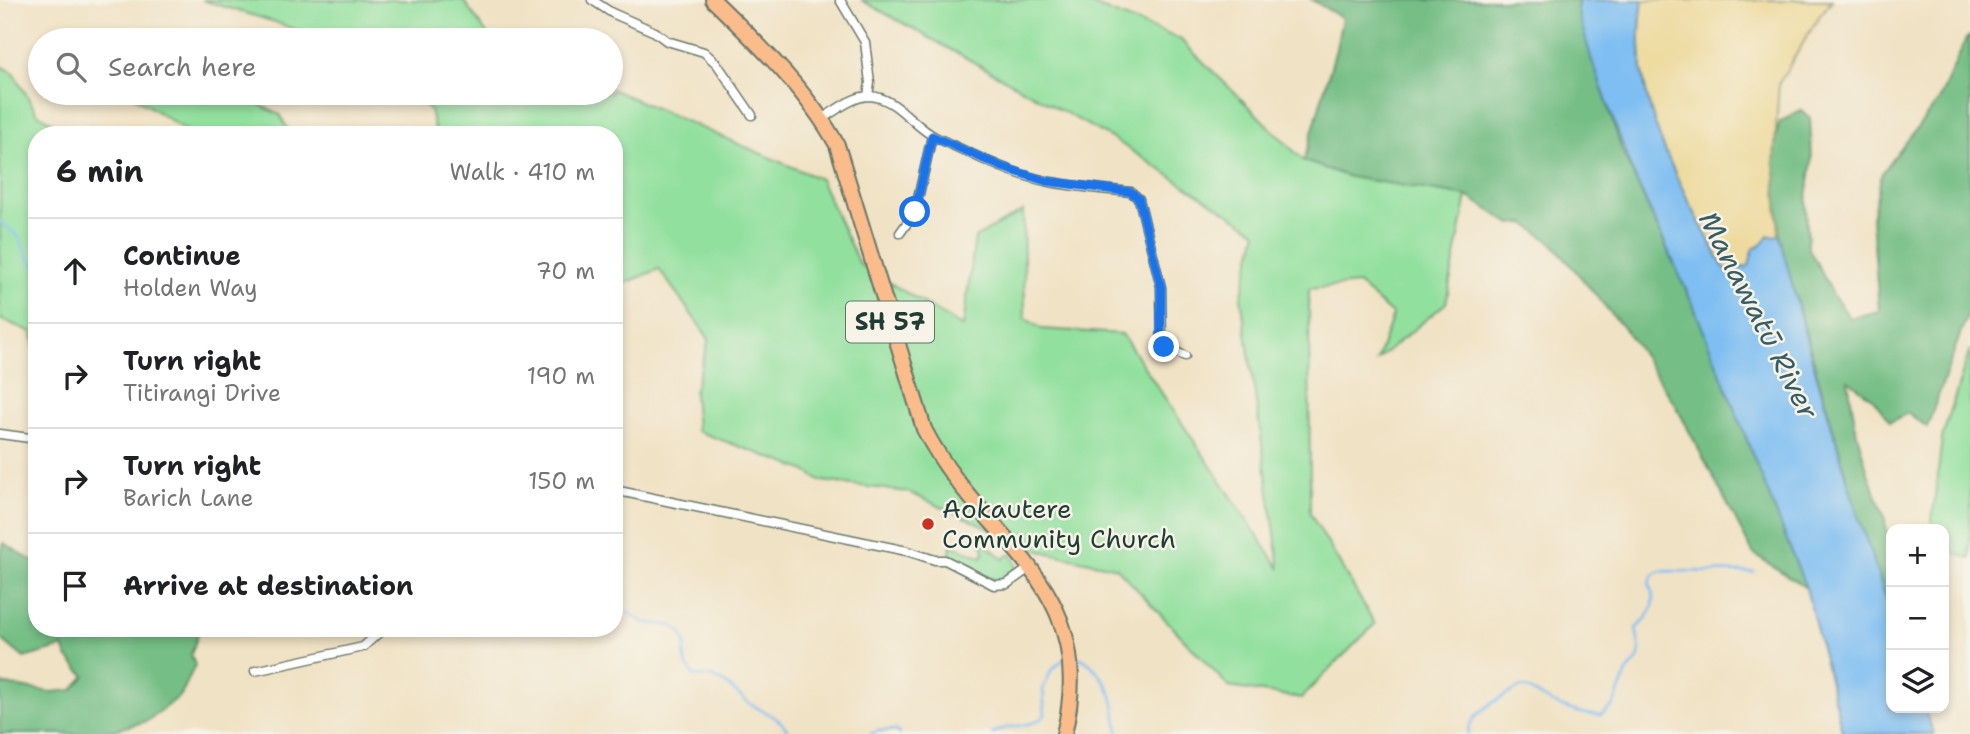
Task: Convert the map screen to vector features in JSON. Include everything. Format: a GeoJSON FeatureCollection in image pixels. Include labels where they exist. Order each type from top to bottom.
{"type":"FeatureCollection","features":[{"type":"Feature","properties":{"kind":"highway","name":"SH 57"},"geometry":{"type":"LineString","coordinates":[[713,0],[802,92],[837,145],[913,401],[924,429],[934,449],[985,515],[1031,567],[1054,602],[1068,646],[1070,663],[1070,698],[1064,734]]}},
{"type":"Feature","properties":{"kind":"street"},"geometry":{"type":"LineString","coordinates":[[592,0],[620,17],[655,32],[667,41],[696,48],[711,58],[752,115]]}},
{"type":"Feature","properties":{"kind":"street"},"geometry":{"type":"LineString","coordinates":[[839,0],[865,42],[870,83],[868,96]]}},
{"type":"Feature","properties":{"kind":"street"},"geometry":{"type":"LineString","coordinates":[[822,119],[856,98],[881,98],[896,106],[932,136],[1002,167],[1046,181],[1131,192],[1139,199],[1161,287],[1161,340],[1164,347],[1185,356]]}},
{"type":"Feature","properties":{"kind":"street"},"geometry":{"type":"LineString","coordinates":[[900,233],[915,212],[932,136]]}},
{"type":"Feature","properties":{"kind":"street"},"geometry":{"type":"LineString","coordinates":[[0,434],[28,438]]}},
{"type":"Feature","properties":{"kind":"street"},"geometry":{"type":"LineString","coordinates":[[623,492],[944,560],[994,585],[1007,584],[1031,567]]}},
{"type":"Feature","properties":{"kind":"street"},"geometry":{"type":"LineString","coordinates":[[255,671],[363,647],[374,637]]}},
{"type":"Feature","properties":{"kind":"green space"},"geometry":{"type":"Polygon","coordinates":[[[202,0],[463,0],[483,28],[291,28],[202,0]]]}},
{"type":"Feature","properties":{"kind":"green space"},"geometry":{"type":"Polygon","coordinates":[[[861,0],[1080,0],[1180,39],[1304,161],[1350,177],[1467,196],[1446,303],[1377,360],[1393,315],[1358,284],[1309,289],[1310,513],[1375,624],[1301,698],[1229,687],[1117,568],[1040,551],[908,492],[822,481],[804,470],[697,431],[694,392],[709,339],[659,269],[623,284],[623,126],[434,126],[430,110],[425,105],[623,105],[623,94],[820,179],[859,264],[963,327],[975,238],[1023,211],[1025,318],[1042,329],[1122,334],[1280,569],[1241,298],[1257,232],[1115,140],[861,0]]]}},
{"type":"Feature","properties":{"kind":"green space"},"geometry":{"type":"Polygon","coordinates":[[[1312,0],[1579,0],[1577,9],[1622,151],[1694,307],[1806,588],[1753,553],[1676,406],[1630,336],[1554,245],[1525,223],[1511,224],[1467,196],[1350,177],[1304,161],[1336,49],[1342,18],[1312,0]]]}},
{"type":"Feature","properties":{"kind":"green space"},"geometry":{"type":"Polygon","coordinates":[[[1970,36],[1970,307],[1927,427],[1908,413],[1890,422],[1872,398],[1848,380],[1856,430],[1886,526],[1886,597],[1858,516],[1780,242],[1774,161],[1776,136],[1780,122],[1801,110],[1810,118],[1812,160],[1806,205],[1808,247],[1834,296],[1850,318],[1879,311],[1872,217],[1882,173],[1939,100],[1966,39],[1970,36]]]}},
{"type":"Feature","properties":{"kind":"green space"},"geometry":{"type":"Polygon","coordinates":[[[0,66],[13,72],[28,98],[28,105],[32,105],[37,113],[58,126],[28,126],[28,330],[0,319],[0,66]]]}},
{"type":"Feature","properties":{"kind":"green space"},"geometry":{"type":"Polygon","coordinates":[[[147,105],[260,105],[280,115],[286,126],[179,126],[147,105]]]}},
{"type":"Feature","properties":{"kind":"green space"},"geometry":{"type":"Polygon","coordinates":[[[1970,349],[1970,559],[1949,551],[1949,524],[1932,524],[1942,438],[1970,349]]]}},
{"type":"Feature","properties":{"kind":"green space"},"geometry":{"type":"Polygon","coordinates":[[[980,539],[1003,559],[1011,554],[1016,564],[1014,575],[1001,581],[992,580],[954,560],[950,553],[951,545],[982,557],[984,551],[980,539]]]}},
{"type":"Feature","properties":{"kind":"green space"},"geometry":{"type":"Polygon","coordinates":[[[4,543],[28,558],[28,637],[197,637],[191,655],[195,665],[181,695],[147,721],[100,734],[0,734],[0,684],[51,692],[72,690],[85,676],[67,657],[63,647],[24,658],[0,638],[0,555],[4,543]]]}},
{"type":"Feature","properties":{"kind":"sand"},"geometry":{"type":"Polygon","coordinates":[[[1643,0],[1832,0],[1818,18],[1779,83],[1774,161],[1779,234],[1753,249],[1749,266],[1727,271],[1722,265],[1660,138],[1642,71],[1640,36],[1643,0]]]}},
{"type":"Feature","properties":{"kind":"water","name":"Manawatū River"},"geometry":{"type":"Polygon","coordinates":[[[1579,0],[1643,0],[1640,36],[1642,71],[1649,105],[1660,138],[1689,202],[1727,271],[1749,266],[1753,249],[1764,243],[1768,235],[1775,237],[1779,234],[1806,339],[1858,516],[1886,597],[1886,713],[1926,713],[1934,734],[1843,734],[1806,588],[1694,307],[1632,171],[1592,61],[1577,9],[1579,0]]]}},
{"type":"Feature","properties":{"kind":"waterway"},"geometry":{"type":"LineString","coordinates":[[0,222],[18,236],[28,257]]}},
{"type":"Feature","properties":{"kind":"waterway"},"geometry":{"type":"LineString","coordinates":[[1468,734],[1474,719],[1481,712],[1521,687],[1570,710],[1601,715],[1613,706],[1627,672],[1638,659],[1640,651],[1636,628],[1652,608],[1654,596],[1649,583],[1653,575],[1661,571],[1754,572]]}},
{"type":"Feature","properties":{"kind":"waterway"},"geometry":{"type":"LineString","coordinates":[[623,610],[643,622],[673,626],[681,632],[686,644],[686,664],[694,676],[722,681],[749,703],[777,719],[789,734]]}},
{"type":"Feature","properties":{"kind":"waterway"},"geometry":{"type":"LineString","coordinates":[[1073,656],[1092,666],[1107,687],[1113,700],[1119,734]]}},
{"type":"Feature","properties":{"kind":"waterway"},"geometry":{"type":"LineString","coordinates":[[992,734],[1005,728],[1033,723],[1045,715],[1043,689],[1051,671],[1064,659]]}},
{"type":"Feature","properties":{"kind":"waterway"},"geometry":{"type":"LineString","coordinates":[[871,734],[895,730],[899,734]]}},
{"type":"Feature","properties":{"kind":"place","name":"Aokautere Community Church"},"geometry":{"type":"Point","coordinates":[928,524]}},
{"type":"Feature","properties":{"kind":"route"},"geometry":{"type":"LineString","coordinates":[[915,212],[932,136],[1002,167],[1046,181],[1131,192],[1139,199],[1161,287],[1161,340],[1164,347]]}}]}
